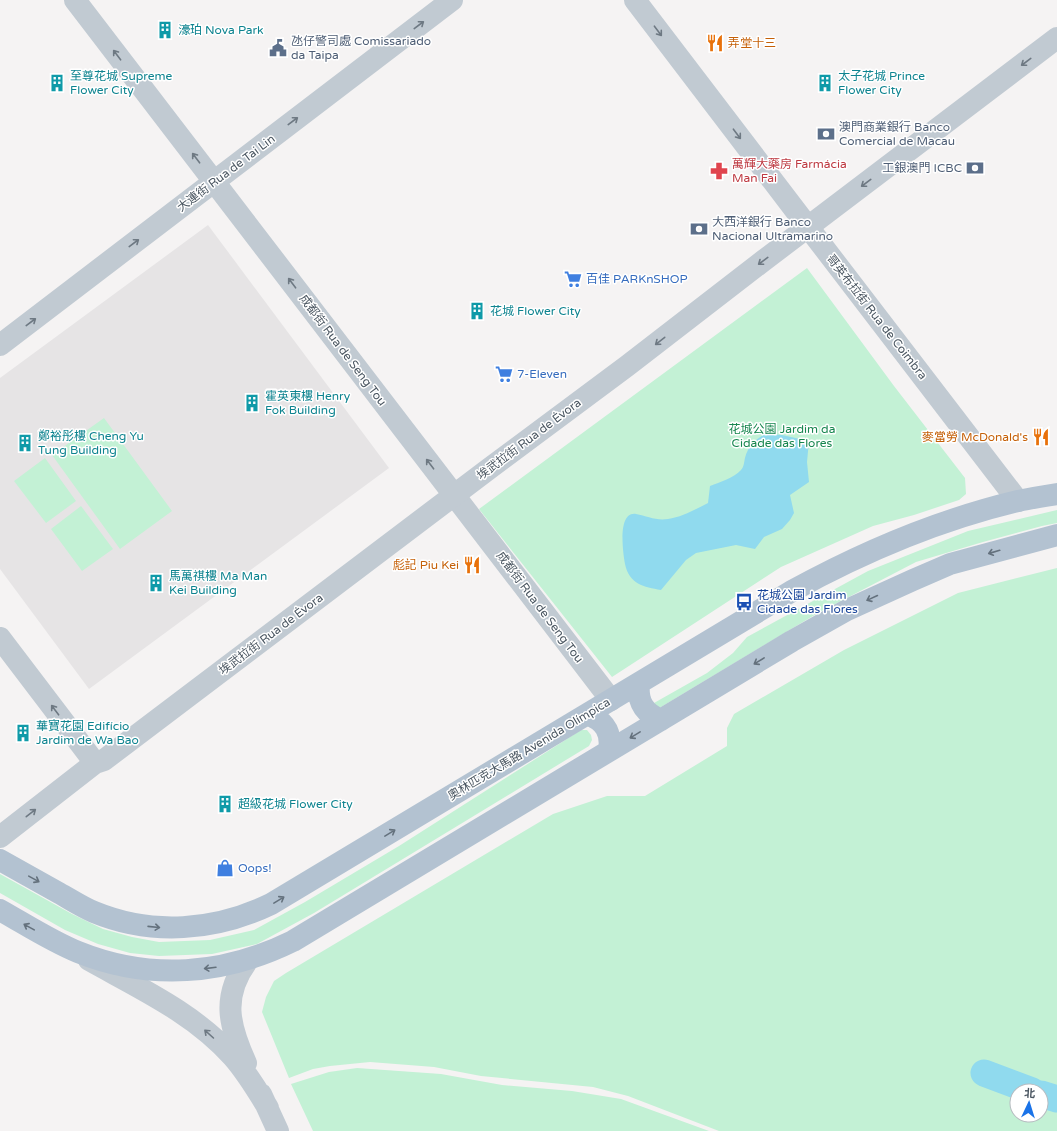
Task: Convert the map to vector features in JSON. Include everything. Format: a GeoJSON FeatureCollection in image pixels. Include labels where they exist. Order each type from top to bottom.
{"type":"FeatureCollection","features":[{"type":"Feature","properties":{"kind":"main road","name":"奧林匹克大馬路 Avenida Olímpica"},"geometry":{"type":"LineString","coordinates":[[0,860],[92,911],[124,922],[174,928],[224,922],[246,916],[271,904],[610,700],[826,573],[894,541],[936,524],[1018,501],[1057,494]]}},
{"type":"Feature","properties":{"kind":"main road"},"geometry":{"type":"LineString","coordinates":[[0,910],[58,943],[83,954],[116,964],[156,970],[176,971],[216,967],[248,960],[293,942],[609,751],[847,610],[950,564],[1057,535]]}},
{"type":"Feature","properties":{"kind":"main road"},"geometry":{"type":"LineString","coordinates":[[639,683],[638,692],[640,702],[645,710],[661,720]]}},
{"type":"Feature","properties":{"kind":"main road"},"geometry":{"type":"LineString","coordinates":[[587,714],[596,718],[603,724],[608,732],[610,742],[609,751]]}},
{"type":"Feature","properties":{"kind":"street","name":"成都街 Rua de Seng Tou"},"geometry":{"type":"LineString","coordinates":[[75,0],[610,700]]}},
{"type":"Feature","properties":{"kind":"street","name":"大連街 Rua de Tai Lin"},"geometry":{"type":"LineString","coordinates":[[0,345],[452,0]]}},
{"type":"Feature","properties":{"kind":"street","name":"哥英布拉街 Rua de Coimbra"},"geometry":{"type":"LineString","coordinates":[[635,0],[1018,501]]}},
{"type":"Feature","properties":{"kind":"street","name":"埃武拉街 Rua de Évora"},"geometry":{"type":"LineString","coordinates":[[0,837],[95,763],[104,760],[454,495],[621,371],[1057,38]]}},
{"type":"Feature","properties":{"kind":"street"},"geometry":{"type":"LineString","coordinates":[[0,638],[95,763]]}},
{"type":"Feature","properties":{"kind":"street"},"geometry":{"type":"LineString","coordinates":[[58,943],[172,1006],[205,1030],[234,1058],[258,1090],[268,1108]]}},
{"type":"Feature","properties":{"kind":"street"},"geometry":{"type":"LineString","coordinates":[[248,960],[240,971],[235,984],[231,1004],[231,1024],[237,1044],[278,1131]]}},
{"type":"Feature","properties":{"kind":"shaded area"},"geometry":{"type":"Polygon","coordinates":[[[208,225],[389,468],[89,689],[0,569],[0,378],[208,225]]]}},
{"type":"Feature","properties":{"kind":"green space","name":"花城公園 Jardim da Cidade das Flores"},"geometry":{"type":"Polygon","coordinates":[[[807,268],[894,386],[965,478],[966,494],[959,500],[914,515],[873,526],[781,567],[612,677],[479,509],[807,268]]]}},
{"type":"Feature","properties":{"kind":"green space"},"geometry":{"type":"Polygon","coordinates":[[[104,418],[172,511],[120,549],[52,455],[104,418]]]}},
{"type":"Feature","properties":{"kind":"green space"},"geometry":{"type":"Polygon","coordinates":[[[45,458],[76,501],[46,523],[14,481],[45,458]]]}},
{"type":"Feature","properties":{"kind":"green space"},"geometry":{"type":"Polygon","coordinates":[[[81,506],[113,549],[82,571],[51,529],[81,506]]]}},
{"type":"Feature","properties":{"kind":"green space"},"geometry":{"type":"Polygon","coordinates":[[[1057,510],[1057,523],[983,542],[916,562],[818,613],[656,710],[654,703],[707,673],[733,653],[747,637],[868,571],[968,531],[1057,510]]]}},
{"type":"Feature","properties":{"kind":"green space"},"geometry":{"type":"Polygon","coordinates":[[[1057,568],[1057,1131],[719,1131],[628,1096],[593,1087],[481,1076],[434,1067],[370,1062],[313,1069],[289,1078],[262,1012],[266,997],[274,981],[553,814],[607,796],[645,796],[727,746],[727,728],[734,714],[844,650],[958,593],[1057,568]]]}},
{"type":"Feature","properties":{"kind":"green space"},"geometry":{"type":"Polygon","coordinates":[[[581,730],[587,730],[591,735],[592,740],[589,746],[314,913],[257,944],[212,954],[159,956],[130,953],[98,944],[65,930],[0,893],[0,874],[72,914],[103,929],[132,937],[159,942],[210,940],[254,930],[305,902],[399,846],[581,730]]]}},
{"type":"Feature","properties":{"kind":"green space"},"geometry":{"type":"Polygon","coordinates":[[[357,1068],[441,1074],[502,1085],[572,1091],[621,1099],[709,1131],[313,1131],[291,1084],[329,1072],[357,1068]]]}},
{"type":"Feature","properties":{"kind":"water"},"geometry":{"type":"Polygon","coordinates":[[[765,434],[782,435],[809,441],[807,462],[809,482],[790,495],[794,513],[782,529],[764,537],[755,549],[736,545],[696,553],[686,560],[661,590],[643,586],[634,580],[627,571],[624,559],[623,534],[626,519],[630,515],[636,514],[659,519],[673,518],[708,503],[710,486],[727,480],[738,473],[743,467],[746,454],[750,447],[755,441],[765,434]]]}},
{"type":"Feature","properties":{"kind":"waterway"},"geometry":{"type":"LineString","coordinates":[[984,1073],[1011,1083]]}},
{"type":"Feature","properties":{"kind":"waterway"},"geometry":{"type":"LineString","coordinates":[[1049,1096],[1057,1099]]}},
{"type":"Feature","properties":{"kind":"place","name":"濠珀 Nova Park"},"geometry":{"type":"Point","coordinates":[165,30]}},
{"type":"Feature","properties":{"kind":"place","name":"弄堂十三"},"geometry":{"type":"Point","coordinates":[715,43]}},
{"type":"Feature","properties":{"kind":"place","name":"氹仔警司處 Comissariado da Taipa"},"geometry":{"type":"Point","coordinates":[278,48]}},
{"type":"Feature","properties":{"kind":"place","name":"至尊花城 Supreme Flower City"},"geometry":{"type":"Point","coordinates":[57,83]}},
{"type":"Feature","properties":{"kind":"place","name":"太子花城 Prince Flower City"},"geometry":{"type":"Point","coordinates":[825,83]}},
{"type":"Feature","properties":{"kind":"place","name":"澳門商業銀行 Banco Comercial de Macau"},"geometry":{"type":"Point","coordinates":[826,134]}},
{"type":"Feature","properties":{"kind":"place","name":"工銀澳門 ICBC"},"geometry":{"type":"Point","coordinates":[975,168]}},
{"type":"Feature","properties":{"kind":"place","name":"萬輝大藥房 Farmácia Man Fai"},"geometry":{"type":"Point","coordinates":[719,171]}},
{"type":"Feature","properties":{"kind":"place","name":"大西洋銀行 Banco Nacional Ultramarino"},"geometry":{"type":"Point","coordinates":[699,229]}},
{"type":"Feature","properties":{"kind":"place","name":"百佳 PARKnSHOP"},"geometry":{"type":"Point","coordinates":[573,279]}},
{"type":"Feature","properties":{"kind":"place","name":"花城 Flower City"},"geometry":{"type":"Point","coordinates":[477,311]}},
{"type":"Feature","properties":{"kind":"place","name":"7-Eleven"},"geometry":{"type":"Point","coordinates":[504,374]}},
{"type":"Feature","properties":{"kind":"place","name":"霍英東樓 Henry Fok Building"},"geometry":{"type":"Point","coordinates":[252,403]}},
{"type":"Feature","properties":{"kind":"place","name":"麥當勞 McDonald's"},"geometry":{"type":"Point","coordinates":[1041,437]}},
{"type":"Feature","properties":{"kind":"place","name":"鄭裕彤樓 Cheng Yu Tung Building"},"geometry":{"type":"Point","coordinates":[25,443]}},
{"type":"Feature","properties":{"kind":"place","name":"彪記 Piu Kei"},"geometry":{"type":"Point","coordinates":[472,565]}},
{"type":"Feature","properties":{"kind":"place","name":"馬萬祺樓 Ma Man Kei Building"},"geometry":{"type":"Point","coordinates":[156,583]}},
{"type":"Feature","properties":{"kind":"place","name":"花城公園 Jardim Cidade das Flores"},"geometry":{"type":"Point","coordinates":[744,602]}},
{"type":"Feature","properties":{"kind":"place","name":"華寶花園 Edifício Jardim de Wa Bao"},"geometry":{"type":"Point","coordinates":[23,733]}},
{"type":"Feature","properties":{"kind":"place","name":"超級花城 Flower City"},"geometry":{"type":"Point","coordinates":[225,804]}},
{"type":"Feature","properties":{"kind":"place","name":"Oops!"},"geometry":{"type":"Point","coordinates":[225,868]}}]}
